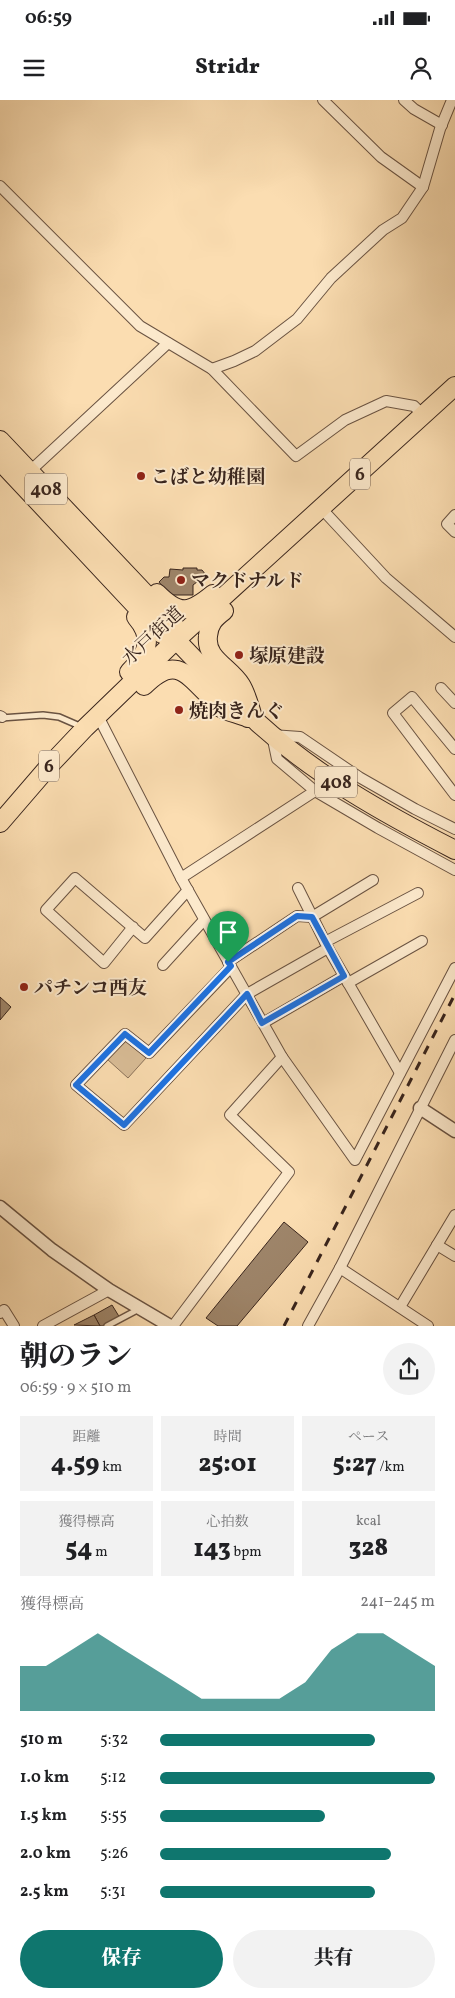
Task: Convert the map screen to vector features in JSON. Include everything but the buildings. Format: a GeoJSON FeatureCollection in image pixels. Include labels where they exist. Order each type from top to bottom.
{"type":"FeatureCollection","features":[{"type":"Feature","properties":{"kind":"highway","name":"水戸街道"},"geometry":{"type":"LineString","coordinates":[[0,823],[92,722],[176,640],[455,386]]}},
{"type":"Feature","properties":{"kind":"highway","name":"408"},"geometry":{"type":"LineString","coordinates":[[0,440],[24,476],[97,566],[162,634],[176,640],[256,721],[330,778],[372,806],[455,850]]}},
{"type":"Feature","properties":{"kind":"highway","name":"408"},"geometry":{"type":"LineString","coordinates":[[0,461],[24,476],[112,558],[174,624],[176,640]]}},
{"type":"Feature","properties":{"kind":"highway"},"geometry":{"type":"LineString","coordinates":[[112,558],[130,566],[169,605],[186,610],[201,604],[254,561],[264,561]]}},
{"type":"Feature","properties":{"kind":"highway"},"geometry":{"type":"LineString","coordinates":[[97,566],[108,585],[143,625],[146,634],[145,654],[116,685],[111,703],[131,699],[160,672],[182,671],[189,675],[218,706],[256,721]]}},
{"type":"Feature","properties":{"kind":"highway"},"geometry":{"type":"LineString","coordinates":[[243,581],[231,605],[211,623],[207,639],[213,656],[240,684],[256,721]]}},
{"type":"Feature","properties":{"kind":"street"},"geometry":{"type":"LineString","coordinates":[[323,100],[381,157],[423,187]]}},
{"type":"Feature","properties":{"kind":"street"},"geometry":{"type":"LineString","coordinates":[[404,100],[414,110],[442,125]]}},
{"type":"Feature","properties":{"kind":"street"},"geometry":{"type":"LineString","coordinates":[[212,369],[254,351],[297,319],[331,278],[384,230],[402,218],[423,187],[442,125],[452,100]]}},
{"type":"Feature","properties":{"kind":"street"},"geometry":{"type":"LineString","coordinates":[[0,186],[140,326],[212,369],[296,456],[344,420],[386,401],[414,406],[424,416]]}},
{"type":"Feature","properties":{"kind":"street"},"geometry":{"type":"LineString","coordinates":[[24,476],[168,344]]}},
{"type":"Feature","properties":{"kind":"street"},"geometry":{"type":"LineString","coordinates":[[321,508],[386,578],[455,637]]}},
{"type":"Feature","properties":{"kind":"street"},"geometry":{"type":"LineString","coordinates":[[455,515],[446,524],[455,532]]}},
{"type":"Feature","properties":{"kind":"street"},"geometry":{"type":"LineString","coordinates":[[441,688],[455,703]]}},
{"type":"Feature","properties":{"kind":"street"},"geometry":{"type":"LineString","coordinates":[[455,749],[412,697],[393,713],[455,795]]}},
{"type":"Feature","properties":{"kind":"street"},"geometry":{"type":"LineString","coordinates":[[92,722],[282,1057],[354,1160],[455,968]]}},
{"type":"Feature","properties":{"kind":"street"},"geometry":{"type":"LineString","coordinates":[[455,829],[359,777],[300,737],[272,735],[277,759],[315,791],[455,870]]}},
{"type":"Feature","properties":{"kind":"street"},"geometry":{"type":"LineString","coordinates":[[181,878],[315,791]]}},
{"type":"Feature","properties":{"kind":"street"},"geometry":{"type":"LineString","coordinates":[[132,928],[104,963],[46,910],[75,878],[144,938],[188,890]]}},
{"type":"Feature","properties":{"kind":"street"},"geometry":{"type":"LineString","coordinates":[[373,880],[312,917],[297,916],[229,964],[149,1053],[125,1034],[76,1085],[124,1125],[247,994],[327,945],[418,893]]}},
{"type":"Feature","properties":{"kind":"street"},"geometry":{"type":"LineString","coordinates":[[298,888],[346,980],[400,1073]]}},
{"type":"Feature","properties":{"kind":"street"},"geometry":{"type":"LineString","coordinates":[[163,965],[204,920]]}},
{"type":"Feature","properties":{"kind":"street"},"geometry":{"type":"LineString","coordinates":[[262,1023],[422,941]]}},
{"type":"Feature","properties":{"kind":"street"},"geometry":{"type":"LineString","coordinates":[[310,1325],[455,1040]]}},
{"type":"Feature","properties":{"kind":"street"},"geometry":{"type":"LineString","coordinates":[[0,1207],[52,1250],[109,1290],[172,1326],[289,1172],[230,1115],[282,1057]]}},
{"type":"Feature","properties":{"kind":"street"},"geometry":{"type":"LineString","coordinates":[[420,1108],[455,1131]]}},
{"type":"Feature","properties":{"kind":"street"},"geometry":{"type":"LineString","coordinates":[[400,1307],[455,1215]]}},
{"type":"Feature","properties":{"kind":"street"},"geometry":{"type":"LineString","coordinates":[[437,1244],[455,1256]]}},
{"type":"Feature","properties":{"kind":"street"},"geometry":{"type":"LineString","coordinates":[[340,1268],[428,1326]]}},
{"type":"Feature","properties":{"kind":"street"},"geometry":{"type":"LineString","coordinates":[[43,1326],[109,1290]]}},
{"type":"Feature","properties":{"kind":"street"},"geometry":{"type":"LineString","coordinates":[[0,1312],[4,1310],[14,1326]]}},
{"type":"Feature","properties":{"kind":"lane"},"geometry":{"type":"LineString","coordinates":[[1,717],[43,715],[92,722]]}},
{"type":"Feature","properties":{"kind":"lane"},"geometry":{"type":"LineString","coordinates":[[107,1326],[142,1308]]}},
{"type":"Feature","properties":{"kind":"shaded area"},"geometry":{"type":"Polygon","coordinates":[[[124,1039],[146,1058],[128,1078],[107,1059],[124,1039]]]}},
{"type":"Feature","properties":{"kind":"railway"},"geometry":{"type":"LineString","coordinates":[[284,1326],[455,994]]}},
{"type":"Feature","properties":{"kind":"place","name":"こばと幼稚園"},"geometry":{"type":"Point","coordinates":[141,476]}},
{"type":"Feature","properties":{"kind":"place","name":"マクドナルド"},"geometry":{"type":"Point","coordinates":[181,580]}},
{"type":"Feature","properties":{"kind":"place","name":"塚原建設"},"geometry":{"type":"Point","coordinates":[239,655]}},
{"type":"Feature","properties":{"kind":"place","name":"焼肉きんぐ"},"geometry":{"type":"Point","coordinates":[179,710]}},
{"type":"Feature","properties":{"kind":"place","name":"パチンコ西友"},"geometry":{"type":"Point","coordinates":[24,987]}},
{"type":"Feature","properties":{"kind":"route"},"geometry":{"type":"LineString","coordinates":[[297,916],[312,917],[344,976],[262,1023],[247,994],[124,1125],[76,1085],[125,1034],[149,1053],[231,966],[228,962],[297,916]]}}]}
